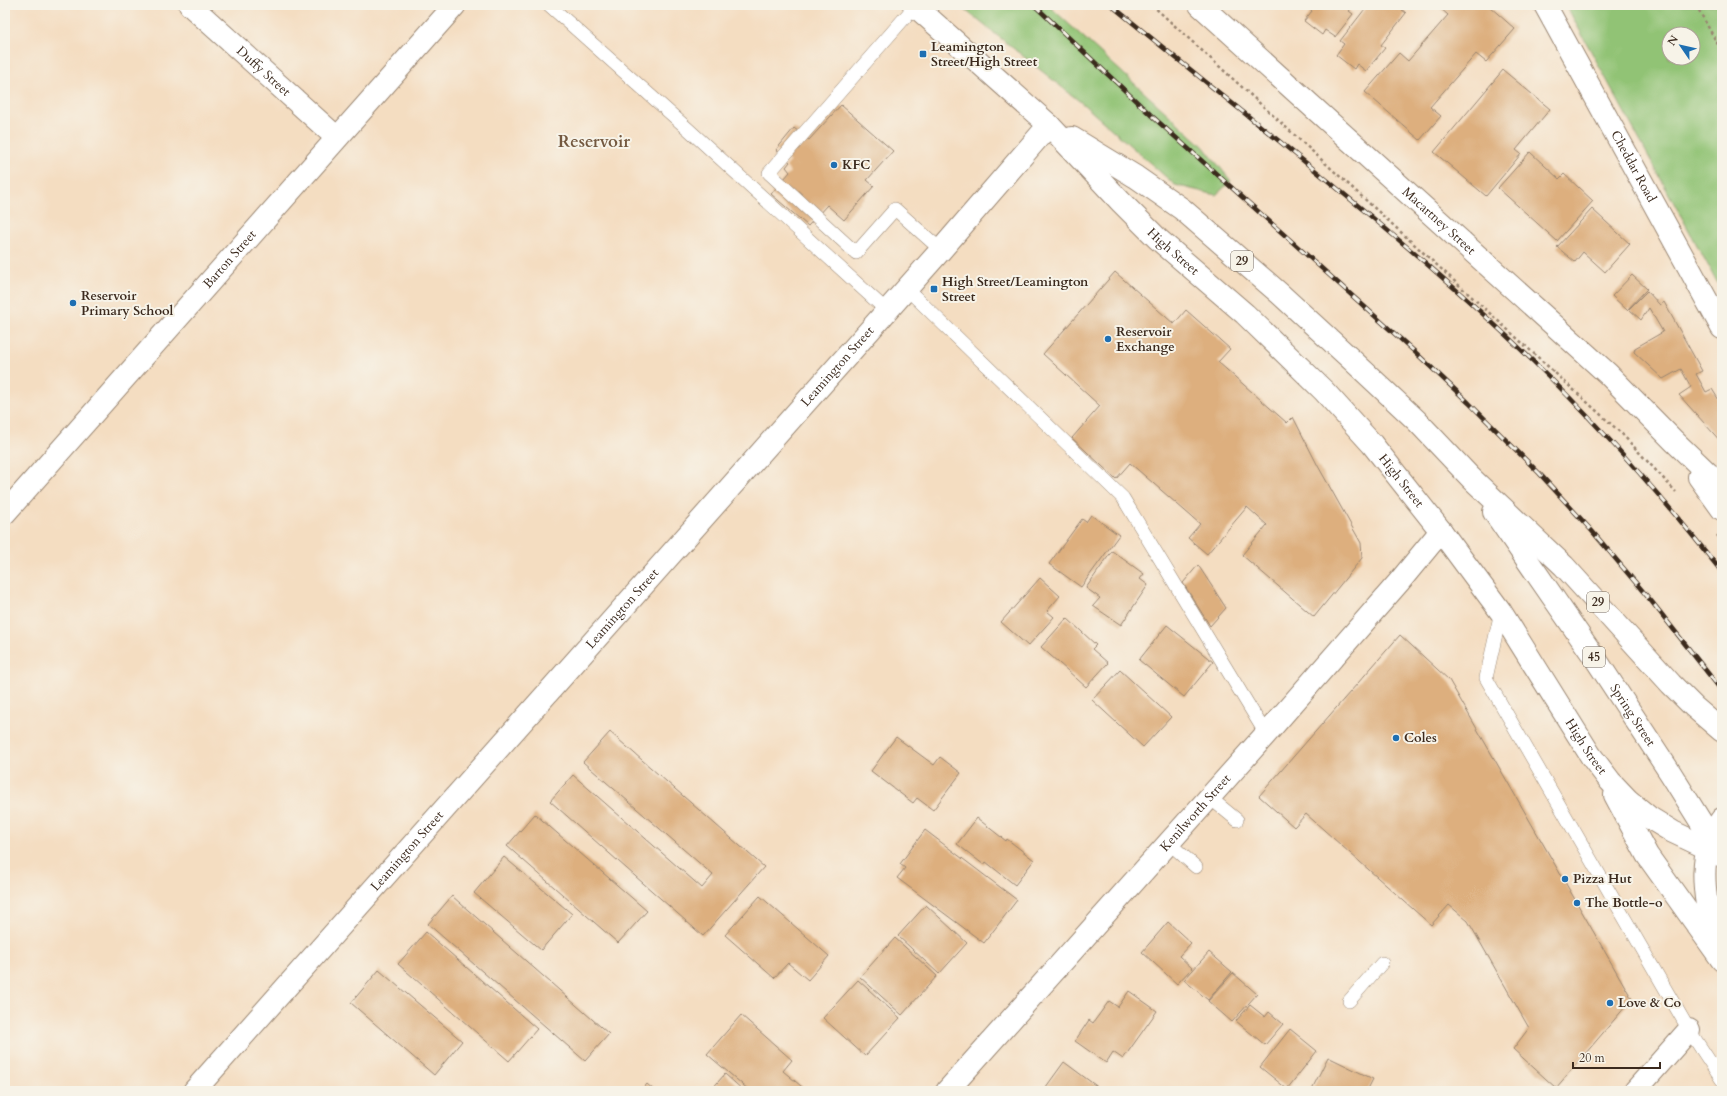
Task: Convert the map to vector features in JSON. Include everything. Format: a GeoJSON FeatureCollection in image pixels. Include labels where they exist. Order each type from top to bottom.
{"type":"FeatureCollection","features":[{"type":"Feature","properties":{"kind":"street","name":"Duffy Street"},"geometry":{"type":"LineString","coordinates":[[190,5],[336,137]]}},
{"type":"Feature","properties":{"kind":"street","name":"Barton Street"},"geometry":{"type":"LineString","coordinates":[[5,513],[336,137],[455,5]]}},
{"type":"Feature","properties":{"kind":"street","name":"Macartney Street"},"geometry":{"type":"LineString","coordinates":[[1200,5],[1608,374],[1674,442],[1722,487]]}},
{"type":"Feature","properties":{"kind":"street","name":"Cheddar Road"},"geometry":{"type":"LineString","coordinates":[[1545,5],[1722,328]]}},
{"type":"Feature","properties":{"kind":"street","name":"High Street"},"geometry":{"type":"LineString","coordinates":[[915,6],[1049,124],[1121,202],[1158,239],[1245,314],[1324,391],[1372,444],[1441,531],[1501,612],[1591,756],[1618,789],[1638,809],[1663,826],[1717,851]]}},
{"type":"Feature","properties":{"kind":"street","name":"Leamington Street"},"geometry":{"type":"LineString","coordinates":[[194,1091],[940,250],[1049,124]]}},
{"type":"Feature","properties":{"kind":"street","name":"High Street"},"geometry":{"type":"LineString","coordinates":[[1049,124],[1136,177],[1182,209],[1279,293],[1387,391],[1471,478],[1564,566],[1671,684],[1694,707],[1722,731]]}},
{"type":"Feature","properties":{"kind":"street","name":"Macartney Street"},"geometry":{"type":"LineString","coordinates":[[1674,442],[1722,509]]}},
{"type":"Feature","properties":{"kind":"street","name":"Spring Street"},"geometry":{"type":"LineString","coordinates":[[1471,478],[1606,674],[1671,774],[1717,851]]}},
{"type":"Feature","properties":{"kind":"street","name":"Kenilworth Street"},"geometry":{"type":"LineString","coordinates":[[947,1091],[1266,734],[1399,582],[1441,531]]}},
{"type":"Feature","properties":{"kind":"street"},"geometry":{"type":"LineString","coordinates":[[1591,756],[1619,801],[1647,855],[1718,954]]}},
{"type":"Feature","properties":{"kind":"street"},"geometry":{"type":"LineString","coordinates":[[1718,954],[1704,883],[1705,863],[1717,851],[1722,819]]}},
{"type":"Feature","properties":{"kind":"street"},"geometry":{"type":"LineString","coordinates":[[1635,1091],[1689,1030]]}},
{"type":"Feature","properties":{"kind":"lane"},"geometry":{"type":"LineString","coordinates":[[549,5],[688,129],[886,310]]}},
{"type":"Feature","properties":{"kind":"lane"},"geometry":{"type":"LineString","coordinates":[[915,6],[769,174],[856,253],[895,209],[940,250]]}},
{"type":"Feature","properties":{"kind":"lane"},"geometry":{"type":"LineString","coordinates":[[906,288],[1123,498],[1266,734]]}},
{"type":"Feature","properties":{"kind":"lane"},"geometry":{"type":"LineString","coordinates":[[1501,612],[1486,678],[1689,1030],[1722,1080]]}},
{"type":"Feature","properties":{"kind":"lane"},"geometry":{"type":"LineString","coordinates":[[1209,797],[1237,820]]}},
{"type":"Feature","properties":{"kind":"lane"},"geometry":{"type":"LineString","coordinates":[[1169,843],[1196,867]]}},
{"type":"Feature","properties":{"kind":"lane"},"geometry":{"type":"LineString","coordinates":[[1349,1001],[1382,963]]}},
{"type":"Feature","properties":{"kind":"path"},"geometry":{"type":"LineString","coordinates":[[1152,5],[1622,434],[1680,496]]}},
{"type":"Feature","properties":{"kind":"path"},"geometry":{"type":"LineString","coordinates":[[1696,5],[1722,52]]}},
{"type":"Feature","properties":{"kind":"path"},"geometry":{"type":"LineString","coordinates":[[1712,530],[1722,541]]}},
{"type":"Feature","properties":{"kind":"green space"},"geometry":{"type":"Polygon","coordinates":[[[959,5],[1048,5],[1203,146],[1231,181],[1216,195],[1175,185],[1083,104],[959,5]]]}},
{"type":"Feature","properties":{"kind":"green space"},"geometry":{"type":"Polygon","coordinates":[[[1566,5],[1722,5],[1722,291],[1566,5]]]}},
{"type":"Feature","properties":{"kind":"building"},"geometry":{"type":"Polygon","coordinates":[[[1310,5],[1354,5],[1349,11],[1353,14],[1335,37],[1325,30],[1322,35],[1304,21],[1312,11],[1308,7],[1310,5]]]}},
{"type":"Feature","properties":{"kind":"building"},"geometry":{"type":"Polygon","coordinates":[[[1368,5],[1396,5],[1406,13],[1381,45],[1385,48],[1366,71],[1357,64],[1354,69],[1336,55],[1344,44],[1340,41],[1368,5]]]}},
{"type":"Feature","properties":{"kind":"building"},"geometry":{"type":"Polygon","coordinates":[[[1441,5],[1490,5],[1489,6],[1515,29],[1486,62],[1476,54],[1430,107],[1441,116],[1420,140],[1365,92],[1399,53],[1408,61],[1448,15],[1439,7],[1441,5]]]}},
{"type":"Feature","properties":{"kind":"building"},"geometry":{"type":"Polygon","coordinates":[[[1503,70],[1550,109],[1516,150],[1521,154],[1486,196],[1434,152],[1503,70]]]}},
{"type":"Feature","properties":{"kind":"building","name":"KFC"},"geometry":{"type":"Polygon","coordinates":[[[841,105],[893,151],[867,180],[874,186],[844,220],[827,205],[808,226],[771,194],[790,172],[786,167],[790,162],[776,150],[794,128],[809,140],[841,105]]]}},
{"type":"Feature","properties":{"kind":"building"},"geometry":{"type":"Polygon","coordinates":[[[1530,152],[1559,179],[1564,174],[1593,201],[1557,241],[1498,188],[1530,152]]]}},
{"type":"Feature","properties":{"kind":"building"},"geometry":{"type":"Polygon","coordinates":[[[1592,209],[1630,244],[1605,272],[1583,252],[1575,262],[1557,247],[1592,209]]]}},
{"type":"Feature","properties":{"kind":"building"},"geometry":{"type":"Polygon","coordinates":[[[1115,272],[1174,324],[1186,310],[1230,349],[1218,362],[1287,423],[1293,417],[1318,466],[1361,543],[1362,558],[1314,617],[1242,555],[1267,525],[1247,507],[1207,554],[1188,538],[1200,524],[1130,463],[1116,479],[1072,438],[1100,406],[1043,354],[1115,272]]]}},
{"type":"Feature","properties":{"kind":"building"},"geometry":{"type":"Polygon","coordinates":[[[1632,275],[1647,289],[1627,310],[1612,296],[1632,275]]]}},
{"type":"Feature","properties":{"kind":"building"},"geometry":{"type":"Polygon","coordinates":[[[1647,291],[1660,305],[1664,302],[1702,371],[1696,374],[1706,392],[1712,389],[1722,405],[1722,443],[1679,395],[1691,387],[1681,369],[1663,379],[1634,352],[1635,348],[1663,332],[1649,308],[1641,320],[1629,309],[1647,291]]]}},
{"type":"Feature","properties":{"kind":"building"},"geometry":{"type":"Polygon","coordinates":[[[1091,515],[1119,535],[1081,587],[1049,564],[1082,519],[1086,522],[1091,515]]]}},
{"type":"Feature","properties":{"kind":"building"},"geometry":{"type":"Polygon","coordinates":[[[1112,551],[1144,574],[1140,579],[1148,585],[1121,625],[1093,606],[1100,598],[1086,588],[1112,551]]]}},
{"type":"Feature","properties":{"kind":"building"},"geometry":{"type":"Polygon","coordinates":[[[1198,565],[1226,608],[1210,626],[1183,583],[1198,565]]]}},
{"type":"Feature","properties":{"kind":"building"},"geometry":{"type":"Polygon","coordinates":[[[1040,578],[1060,596],[1047,611],[1054,617],[1028,646],[1001,622],[1040,578]]]}},
{"type":"Feature","properties":{"kind":"building"},"geometry":{"type":"Polygon","coordinates":[[[1067,618],[1096,645],[1092,649],[1108,663],[1086,687],[1041,647],[1067,618]]]}},
{"type":"Feature","properties":{"kind":"building"},"geometry":{"type":"Polygon","coordinates":[[[1167,625],[1213,662],[1184,697],[1139,660],[1167,625]]]}},
{"type":"Feature","properties":{"kind":"building","name":"Coles"},"geometry":{"type":"Polygon","coordinates":[[[1400,635],[1449,680],[1632,999],[1556,1088],[1513,1049],[1529,1028],[1468,921],[1449,905],[1431,925],[1306,814],[1294,827],[1259,796],[1400,635]]]}},
{"type":"Feature","properties":{"kind":"building"},"geometry":{"type":"Polygon","coordinates":[[[1120,670],[1171,717],[1143,747],[1092,700],[1120,670]]]}},
{"type":"Feature","properties":{"kind":"building"},"geometry":{"type":"Polygon","coordinates":[[[610,732],[764,867],[703,936],[550,801],[573,775],[702,888],[713,875],[583,762],[610,732]]]}},
{"type":"Feature","properties":{"kind":"building"},"geometry":{"type":"Polygon","coordinates":[[[896,737],[934,765],[940,757],[961,773],[933,810],[917,798],[913,803],[871,771],[896,737]]]}},
{"type":"Feature","properties":{"kind":"building"},"geometry":{"type":"Polygon","coordinates":[[[535,814],[647,911],[618,943],[507,846],[535,814]]]}},
{"type":"Feature","properties":{"kind":"building"},"geometry":{"type":"Polygon","coordinates":[[[977,818],[1006,841],[1007,839],[1034,860],[1015,885],[986,862],[984,865],[957,844],[977,818]]]}},
{"type":"Feature","properties":{"kind":"building"},"geometry":{"type":"Polygon","coordinates":[[[925,830],[1017,900],[984,943],[897,878],[905,868],[900,864],[925,830]]]}},
{"type":"Feature","properties":{"kind":"building"},"geometry":{"type":"Polygon","coordinates":[[[504,857],[572,914],[541,950],[474,893],[504,857]]]}},
{"type":"Feature","properties":{"kind":"building"},"geometry":{"type":"Polygon","coordinates":[[[452,896],[609,1034],[585,1061],[428,924],[452,896]]]}},
{"type":"Feature","properties":{"kind":"building"},"geometry":{"type":"Polygon","coordinates":[[[760,896],[829,956],[808,980],[788,963],[774,978],[725,935],[760,896]]]}},
{"type":"Feature","properties":{"kind":"building"},"geometry":{"type":"Polygon","coordinates":[[[926,905],[967,943],[939,974],[898,936],[926,905]]]}},
{"type":"Feature","properties":{"kind":"building"},"geometry":{"type":"Polygon","coordinates":[[[1168,922],[1191,943],[1179,956],[1192,968],[1177,984],[1142,952],[1168,922]]]}},
{"type":"Feature","properties":{"kind":"building"},"geometry":{"type":"Polygon","coordinates":[[[426,932],[537,1029],[509,1061],[398,964],[426,932]]]}},
{"type":"Feature","properties":{"kind":"building"},"geometry":{"type":"Polygon","coordinates":[[[895,938],[937,976],[902,1015],[860,977],[895,938]]]}},
{"type":"Feature","properties":{"kind":"building"},"geometry":{"type":"Polygon","coordinates":[[[1209,952],[1232,972],[1208,1000],[1184,980],[1209,952]]]}},
{"type":"Feature","properties":{"kind":"building"},"geometry":{"type":"Polygon","coordinates":[[[379,970],[462,1041],[434,1075],[351,1003],[379,970]]]}},
{"type":"Feature","properties":{"kind":"building"},"geometry":{"type":"Polygon","coordinates":[[[1233,973],[1257,994],[1232,1022],[1208,1001],[1233,973]]]}},
{"type":"Feature","properties":{"kind":"building"},"geometry":{"type":"Polygon","coordinates":[[[858,980],[900,1018],[865,1056],[823,1018],[858,980]]]}},
{"type":"Feature","properties":{"kind":"building"},"geometry":{"type":"Polygon","coordinates":[[[1129,991],[1157,1011],[1123,1059],[1113,1052],[1106,1063],[1075,1041],[1089,1020],[1093,1023],[1109,1001],[1118,1007],[1129,991]]]}},
{"type":"Feature","properties":{"kind":"building"},"geometry":{"type":"Polygon","coordinates":[[[1250,1005],[1265,1017],[1269,1012],[1283,1024],[1265,1045],[1236,1021],[1250,1005]]]}},
{"type":"Feature","properties":{"kind":"building"},"geometry":{"type":"Polygon","coordinates":[[[741,1015],[792,1060],[783,1071],[807,1091],[750,1091],[707,1054],[741,1015]]]}},
{"type":"Feature","properties":{"kind":"building"},"geometry":{"type":"Polygon","coordinates":[[[1290,1029],[1317,1051],[1287,1089],[1260,1067],[1290,1029]]]}},
{"type":"Feature","properties":{"kind":"building"},"geometry":{"type":"Polygon","coordinates":[[[1328,1057],[1373,1079],[1367,1091],[1311,1091],[1328,1057]]]}},
{"type":"Feature","properties":{"kind":"building"},"geometry":{"type":"Polygon","coordinates":[[[1064,1062],[1103,1091],[1043,1091],[1064,1062]]]}},
{"type":"Feature","properties":{"kind":"building"},"geometry":{"type":"Polygon","coordinates":[[[725,1074],[744,1091],[710,1091],[725,1074]]]}},
{"type":"Feature","properties":{"kind":"building"},"geometry":{"type":"Polygon","coordinates":[[[647,1084],[655,1091],[641,1091],[647,1084]]]}},
{"type":"Feature","properties":{"kind":"railway"},"geometry":{"type":"LineString","coordinates":[[1034,5],[1153,117],[1415,352],[1469,403],[1539,473],[1592,531],[1652,602],[1722,691]]}},
{"type":"Feature","properties":{"kind":"railway"},"geometry":{"type":"LineString","coordinates":[[1111,5],[1326,179],[1484,315],[1584,412],[1655,491],[1722,572]]}},
{"type":"Feature","properties":{"kind":"place","name":"Leamington Street/High Street"},"geometry":{"type":"Point","coordinates":[923,54]}},
{"type":"Feature","properties":{"kind":"place","name":"KFC"},"geometry":{"type":"Point","coordinates":[834,165]}},
{"type":"Feature","properties":{"kind":"place","name":"High Street/Leamington Street"},"geometry":{"type":"Point","coordinates":[934,289]}},
{"type":"Feature","properties":{"kind":"place","name":"Reservoir Primary School"},"geometry":{"type":"Point","coordinates":[73,303]}},
{"type":"Feature","properties":{"kind":"place","name":"Reservoir Exchange"},"geometry":{"type":"Point","coordinates":[1108,339]}},
{"type":"Feature","properties":{"kind":"place","name":"Coles"},"geometry":{"type":"Point","coordinates":[1396,738]}},
{"type":"Feature","properties":{"kind":"place","name":"Pizza Hut"},"geometry":{"type":"Point","coordinates":[1565,879]}},
{"type":"Feature","properties":{"kind":"place","name":"The Bottle-o"},"geometry":{"type":"Point","coordinates":[1577,903]}},
{"type":"Feature","properties":{"kind":"place","name":"Love & Co"},"geometry":{"type":"Point","coordinates":[1610,1003]}},
{"type":"Feature","properties":{"kind":"district","name":"Reservoir"},"geometry":{"type":"Point","coordinates":[594,141]}}]}
